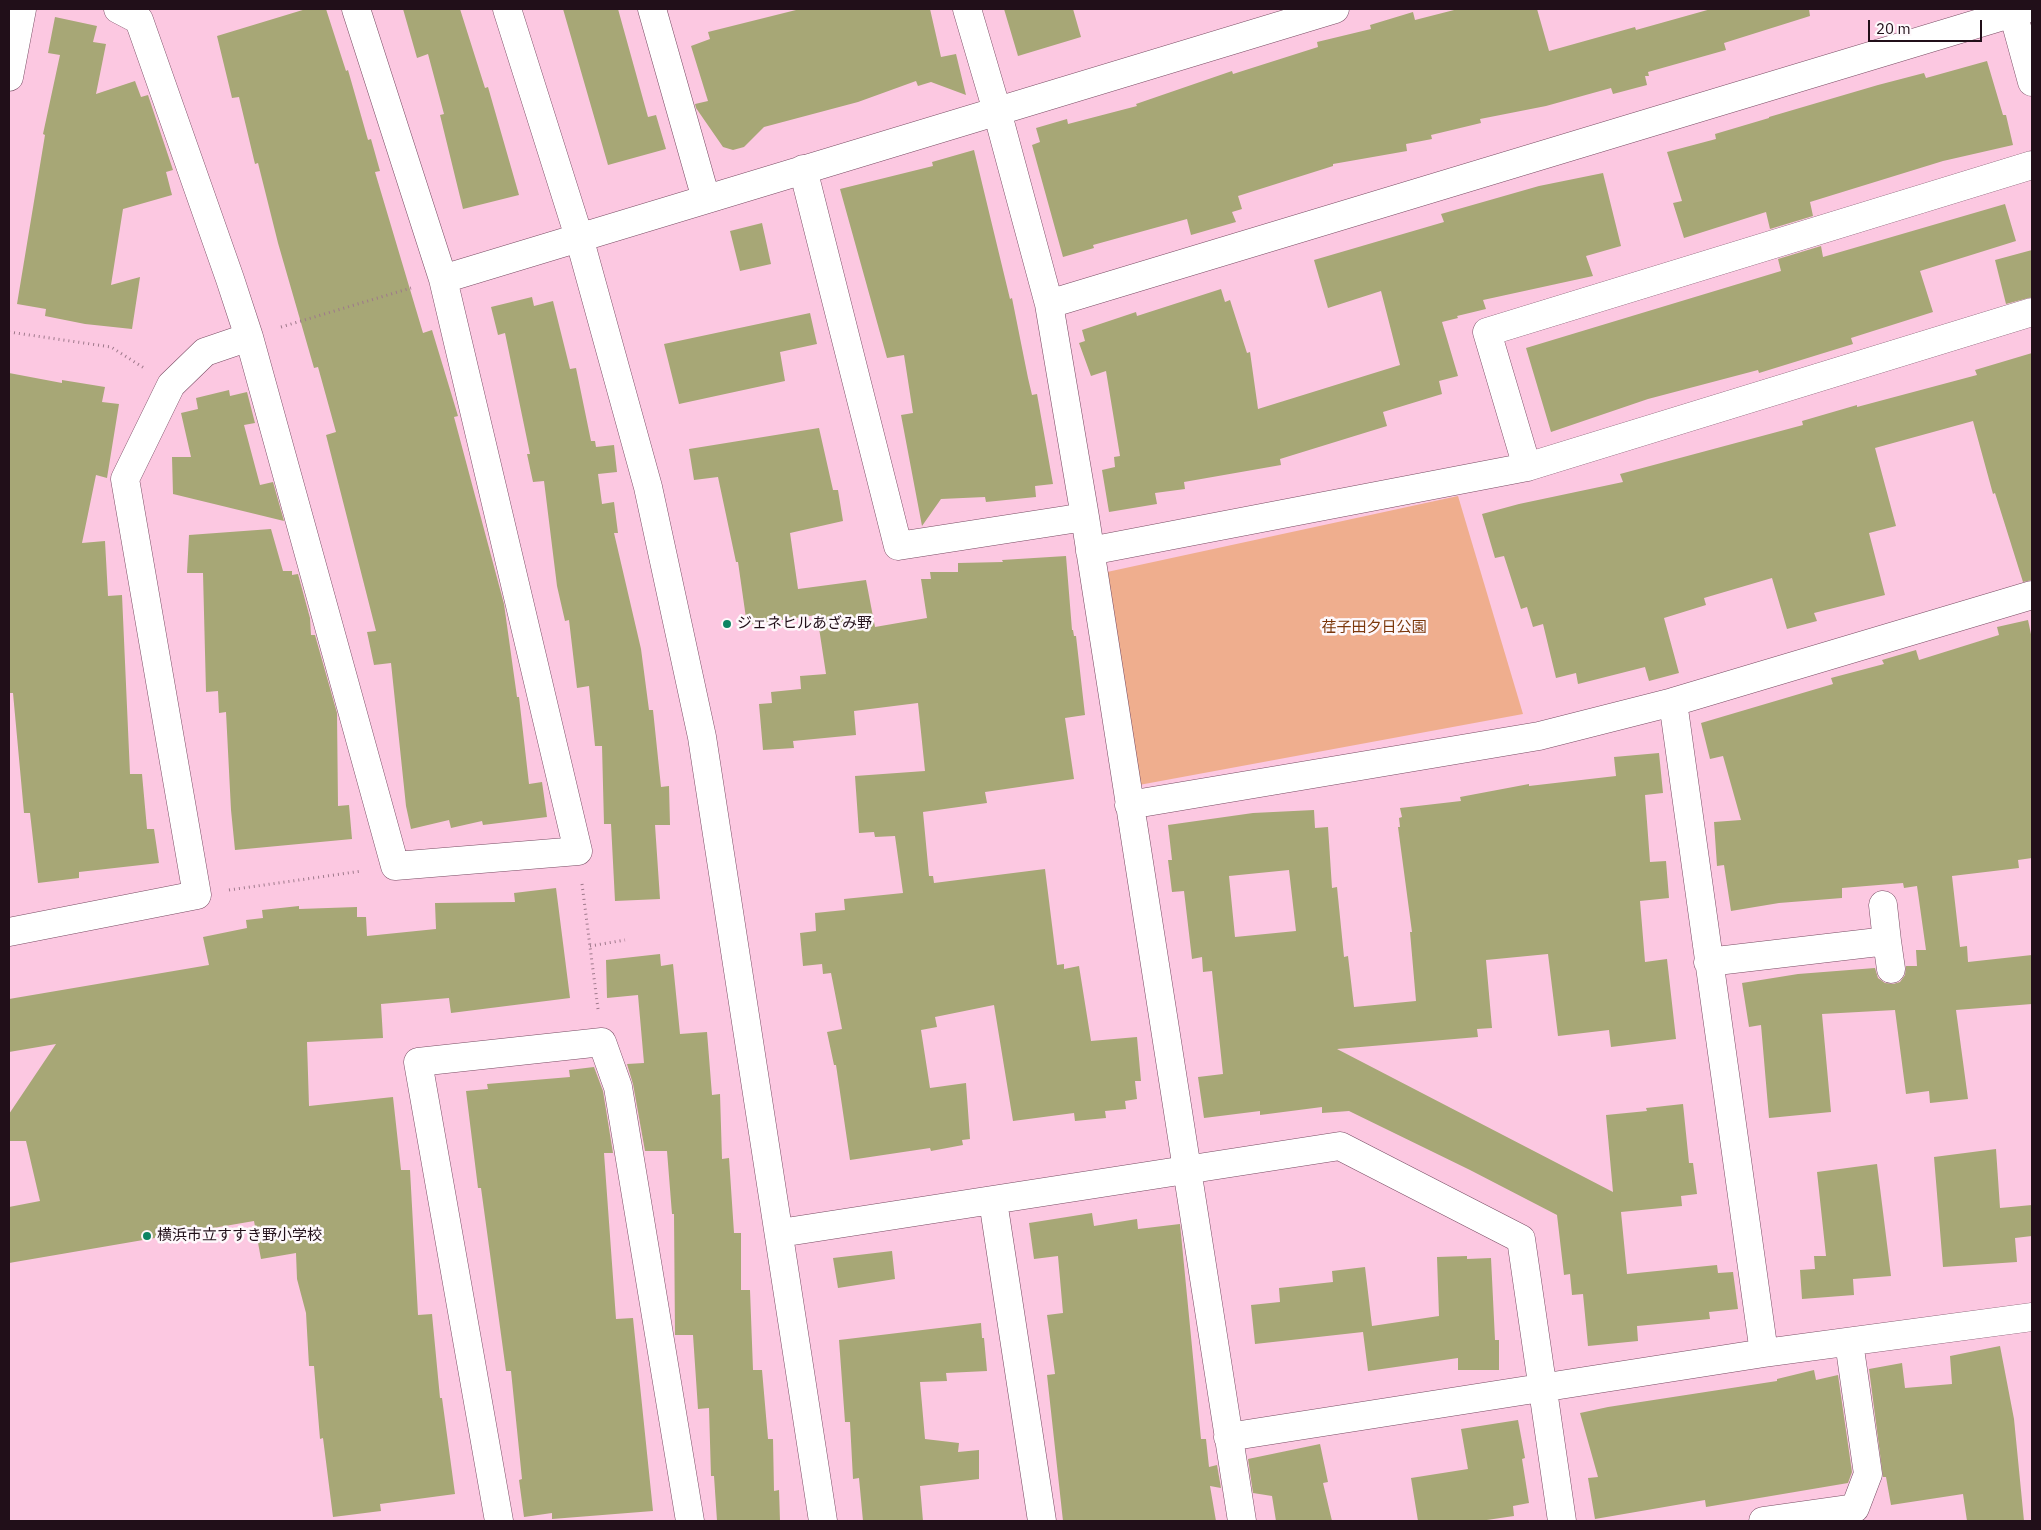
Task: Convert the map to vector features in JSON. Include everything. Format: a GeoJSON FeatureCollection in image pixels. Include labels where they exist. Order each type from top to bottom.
{"type":"FeatureCollection","features":[{"type":"Feature","properties":{"kind":"street"},"geometry":{"type":"LineString","coordinates":[[9,77],[22,9]]}},
{"type":"Feature","properties":{"kind":"street"},"geometry":{"type":"LineString","coordinates":[[118,9],[139,20],[249,337],[395,866],[578,851],[443,279],[356,9]]}},
{"type":"Feature","properties":{"kind":"street"},"geometry":{"type":"LineString","coordinates":[[507,9],[579,237],[648,487],[702,738],[823,1521]]}},
{"type":"Feature","properties":{"kind":"street"},"geometry":{"type":"LineString","coordinates":[[967,9],[997,111],[1049,304],[1085,517],[1242,1521]]}},
{"type":"Feature","properties":{"kind":"street"},"geometry":{"type":"LineString","coordinates":[[443,279],[1335,9]]}},
{"type":"Feature","properties":{"kind":"street"},"geometry":{"type":"LineString","coordinates":[[657,10],[706,199]]}},
{"type":"Feature","properties":{"kind":"street"},"geometry":{"type":"LineString","coordinates":[[1049,304],[2017,10],[2032,82]]}},
{"type":"Feature","properties":{"kind":"street"},"geometry":{"type":"LineString","coordinates":[[1527,467],[1487,332],[2032,165]]}},
{"type":"Feature","properties":{"kind":"street"},"geometry":{"type":"LineString","coordinates":[[803,169],[898,546],[1085,517]]}},
{"type":"Feature","properties":{"kind":"street"},"geometry":{"type":"LineString","coordinates":[[1090,552],[1527,467],[2032,312]]}},
{"type":"Feature","properties":{"kind":"street"},"geometry":{"type":"LineString","coordinates":[[9,932],[196,895],[125,478],[171,385],[205,352],[249,337]]}},
{"type":"Feature","properties":{"kind":"street"},"geometry":{"type":"LineString","coordinates":[[1129,805],[1539,736],[1673,702],[2032,595]]}},
{"type":"Feature","properties":{"kind":"street"},"geometry":{"type":"LineString","coordinates":[[1673,702],[1764,1353]]}},
{"type":"Feature","properties":{"kind":"street"},"geometry":{"type":"LineString","coordinates":[[1883,905],[1890,969]]}},
{"type":"Feature","properties":{"kind":"street"},"geometry":{"type":"LineString","coordinates":[[1708,962],[1887,941]]}},
{"type":"Feature","properties":{"kind":"street"},"geometry":{"type":"LineString","coordinates":[[499,1521],[418,1062],[602,1042],[618,1087],[690,1521]]}},
{"type":"Feature","properties":{"kind":"street"},"geometry":{"type":"LineString","coordinates":[[780,1233],[1340,1146],[1521,1239],[1562,1521]]}},
{"type":"Feature","properties":{"kind":"street"},"geometry":{"type":"LineString","coordinates":[[993,1201],[1042,1521]]}},
{"type":"Feature","properties":{"kind":"street"},"geometry":{"type":"LineString","coordinates":[[1228,1438],[1764,1353],[2032,1317]]}},
{"type":"Feature","properties":{"kind":"street"},"geometry":{"type":"LineString","coordinates":[[1763,1521],[1855,1508],[1868,1474],[1850,1342]]}},
{"type":"Feature","properties":{"kind":"path"},"geometry":{"type":"LineString","coordinates":[[317,315],[383,296]]}},
{"type":"Feature","properties":{"kind":"path"},"geometry":{"type":"LineString","coordinates":[[9,332],[111,347]]}},
{"type":"Feature","properties":{"kind":"path"},"geometry":{"type":"LineString","coordinates":[[578,851],[602,1042]]}},
{"type":"Feature","properties":{"kind":"path"},"geometry":{"type":"LineString","coordinates":[[236,890],[339,874]]}},
{"type":"Feature","properties":{"kind":"path"},"geometry":{"type":"LineString","coordinates":[[590,946],[625,940]]}},
{"type":"Feature","properties":{"kind":"green space","name":"荏子田夕日公園"},"geometry":{"type":"Polygon","coordinates":[[[1458,496],[1523,714],[1139,785],[1107,572],[1458,496]]]}},
{"type":"Feature","properties":{"kind":"building"},"geometry":{"type":"Polygon","coordinates":[[[306,9],[326,9],[346,71],[348,70],[368,140],[371,139],[380,171],[375,172],[423,333],[432,330],[458,416],[454,417],[504,604],[517,697],[519,697],[529,784],[542,782],[547,817],[483,825],[482,821],[451,828],[449,820],[411,829],[406,806],[391,663],[374,665],[367,632],[376,631],[326,435],[336,432],[318,367],[314,368],[278,243],[258,163],[255,164],[239,97],[232,98],[217,36],[306,9]]]}},
{"type":"Feature","properties":{"kind":"building"},"geometry":{"type":"Polygon","coordinates":[[[403,9],[460,9],[485,88],[488,87],[519,195],[463,209],[440,115],[444,114],[428,54],[417,58],[403,9]]]}},
{"type":"Feature","properties":{"kind":"building"},"geometry":{"type":"Polygon","coordinates":[[[563,9],[618,9],[648,117],[656,115],[666,149],[608,165],[563,9]]]}},
{"type":"Feature","properties":{"kind":"building"},"geometry":{"type":"Polygon","coordinates":[[[800,9],[930,9],[941,57],[956,54],[966,95],[931,82],[918,86],[916,81],[858,102],[764,127],[744,147],[733,150],[723,147],[696,108],[695,104],[708,101],[691,46],[710,39],[708,32],[800,9]]]}},
{"type":"Feature","properties":{"kind":"building"},"geometry":{"type":"Polygon","coordinates":[[[1004,9],[1073,9],[1081,37],[1018,56],[1004,9]]]}},
{"type":"Feature","properties":{"kind":"building"},"geometry":{"type":"Polygon","coordinates":[[[1458,9],[1537,9],[1549,51],[1635,27],[1636,30],[1711,9],[1809,9],[1810,16],[1724,43],[1726,50],[1648,72],[1649,76],[1645,76],[1647,85],[1613,94],[1611,88],[1546,106],[1480,119],[1481,123],[1431,135],[1432,139],[1406,144],[1407,151],[1333,164],[1333,166],[1238,196],[1242,209],[1232,212],[1236,222],[1191,235],[1187,219],[1093,245],[1094,248],[1063,257],[1032,145],[1040,142],[1036,128],[1067,119],[1068,124],[1137,106],[1136,104],[1232,71],[1233,74],[1318,47],[1317,42],[1371,29],[1370,25],[1413,12],[1415,20],[1458,9]]]}},
{"type":"Feature","properties":{"kind":"building"},"geometry":{"type":"Polygon","coordinates":[[[55,17],[97,26],[93,42],[106,44],[96,94],[135,81],[141,97],[148,95],[173,170],[166,172],[172,195],[123,209],[111,285],[140,277],[132,329],[85,324],[45,316],[46,309],[17,304],[45,135],[43,134],[60,55],[48,53],[55,17]]]}},
{"type":"Feature","properties":{"kind":"building"},"geometry":{"type":"Polygon","coordinates":[[[1987,61],[2003,115],[2006,115],[2013,145],[1943,161],[1810,202],[1813,216],[1770,229],[1766,212],[1684,238],[1673,203],[1682,201],[1667,152],[1716,139],[1715,134],[1878,85],[1924,73],[1926,78],[1987,61]]]}},
{"type":"Feature","properties":{"kind":"building"},"geometry":{"type":"Polygon","coordinates":[[[974,150],[1010,299],[1012,298],[1032,395],[1037,394],[1053,484],[1035,486],[1036,497],[986,502],[985,497],[941,499],[922,526],[901,415],[913,413],[904,355],[887,358],[840,189],[933,166],[932,162],[974,150]]]}},
{"type":"Feature","properties":{"kind":"building"},"geometry":{"type":"Polygon","coordinates":[[[1603,173],[1621,246],[1586,256],[1593,276],[1483,300],[1486,309],[1457,316],[1458,318],[1442,322],[1458,376],[1439,381],[1442,394],[1383,412],[1387,426],[1280,459],[1281,465],[1184,482],[1185,489],[1155,493],[1157,504],[1109,512],[1102,470],[1115,467],[1114,457],[1120,456],[1106,371],[1091,376],[1079,343],[1085,341],[1082,330],[1136,312],[1137,316],[1221,289],[1225,302],[1230,300],[1247,353],[1250,352],[1258,409],[1400,365],[1381,291],[1328,308],[1314,260],[1444,222],[1441,214],[1539,186],[1603,173]]]}},
{"type":"Feature","properties":{"kind":"building"},"geometry":{"type":"Polygon","coordinates":[[[2005,204],[2016,241],[1920,271],[1933,312],[1851,338],[1853,344],[1759,373],[1758,370],[1648,399],[1551,432],[1526,348],[1781,271],[1778,259],[1821,246],[1823,257],[2005,204]]]}},
{"type":"Feature","properties":{"kind":"building"},"geometry":{"type":"Polygon","coordinates":[[[762,223],[771,264],[740,271],[730,231],[762,223]]]}},
{"type":"Feature","properties":{"kind":"building"},"geometry":{"type":"Polygon","coordinates":[[[2032,250],[2032,297],[2006,304],[1995,260],[2032,250]]]}},
{"type":"Feature","properties":{"kind":"building"},"geometry":{"type":"Polygon","coordinates":[[[532,297],[534,306],[553,301],[570,369],[576,368],[591,441],[595,441],[596,447],[614,445],[617,472],[598,474],[602,504],[614,502],[618,533],[614,533],[641,649],[649,710],[653,710],[661,787],[669,786],[670,825],[655,825],[660,899],[615,901],[611,824],[604,824],[602,746],[595,746],[589,686],[577,688],[569,620],[565,621],[557,586],[544,481],[533,482],[527,454],[530,454],[505,333],[498,335],[491,307],[532,297]]]}},
{"type":"Feature","properties":{"kind":"building"},"geometry":{"type":"Polygon","coordinates":[[[810,313],[817,344],[780,352],[785,381],[679,404],[664,344],[810,313]]]}},
{"type":"Feature","properties":{"kind":"building"},"geometry":{"type":"Polygon","coordinates":[[[2032,353],[2032,580],[2023,582],[1995,493],[1993,494],[1973,421],[1875,448],[1896,526],[1869,533],[1885,595],[1814,613],[1817,621],[1787,629],[1772,578],[1704,598],[1706,605],[1664,618],[1679,673],[1649,681],[1645,667],[1578,684],[1576,673],[1556,678],[1543,624],[1533,627],[1527,607],[1521,609],[1504,556],[1495,558],[1482,514],[1519,504],[1623,482],[1620,474],[1803,425],[1802,421],[1857,405],[1857,407],[1977,375],[1975,370],[2032,353]]]}},
{"type":"Feature","properties":{"kind":"building"},"geometry":{"type":"Polygon","coordinates":[[[9,373],[62,383],[62,380],[105,387],[102,402],[119,404],[107,478],[96,475],[82,543],[105,541],[108,596],[122,595],[130,774],[142,774],[147,829],[154,829],[159,863],[79,872],[79,878],[38,883],[30,813],[24,813],[13,693],[9,693],[9,373]]]}},
{"type":"Feature","properties":{"kind":"building"},"geometry":{"type":"Polygon","coordinates":[[[229,390],[230,396],[247,392],[255,423],[244,425],[260,485],[273,482],[284,521],[173,494],[172,457],[191,457],[181,413],[198,409],[196,398],[229,390]]]}},
{"type":"Feature","properties":{"kind":"building"},"geometry":{"type":"Polygon","coordinates":[[[819,428],[833,490],[838,490],[843,521],[790,533],[798,589],[866,580],[875,627],[927,618],[921,579],[931,579],[930,572],[958,572],[958,563],[1003,562],[1002,560],[1066,556],[1072,630],[1074,636],[1076,636],[1085,715],[1065,718],[1074,779],[985,792],[987,803],[923,812],[929,876],[933,876],[934,883],[1045,869],[1057,965],[1064,964],[1064,969],[1079,966],[1091,1041],[1137,1037],[1141,1081],[1135,1081],[1137,1099],[1125,1101],[1126,1109],[1105,1111],[1106,1118],[1075,1121],[1074,1113],[1013,1121],[994,1005],[935,1017],[937,1027],[921,1030],[930,1088],[966,1083],[970,1139],[962,1140],[963,1145],[931,1151],[930,1148],[850,1160],[836,1065],[834,1065],[827,1032],[842,1029],[831,973],[823,974],[822,964],[803,966],[800,933],[816,931],[815,913],[845,910],[844,899],[903,893],[895,836],[875,837],[874,832],[859,833],[855,776],[925,771],[918,703],[854,711],[856,735],[793,741],[794,748],[763,750],[759,704],[772,703],[771,692],[801,689],[800,676],[826,674],[817,615],[747,625],[738,562],[736,562],[718,477],[694,480],[689,449],[819,428]]]}},
{"type":"Feature","properties":{"kind":"building"},"geometry":{"type":"Polygon","coordinates":[[[271,529],[283,571],[292,571],[292,575],[298,574],[310,618],[311,635],[315,635],[337,713],[338,806],[349,805],[352,839],[235,850],[226,712],[219,713],[218,691],[206,692],[203,573],[187,573],[189,535],[271,529]]]}},
{"type":"Feature","properties":{"kind":"building"},"geometry":{"type":"Polygon","coordinates":[[[2028,620],[2032,639],[2032,858],[2018,860],[2019,868],[1952,876],[1960,947],[1967,946],[1968,962],[2032,955],[2032,1004],[1956,1010],[1968,1099],[1930,1103],[1929,1091],[1906,1094],[1895,1010],[1822,1014],[1831,1112],[1769,1118],[1761,1025],[1749,1027],[1742,983],[1798,974],[1875,968],[1878,978],[1885,983],[1893,984],[1900,982],[1905,975],[1906,966],[1917,966],[1916,950],[1926,950],[1917,886],[1904,888],[1903,883],[1842,888],[1842,898],[1779,903],[1731,911],[1724,865],[1717,866],[1714,822],[1741,820],[1723,756],[1710,759],[1701,723],[1833,684],[1831,678],[1884,664],[1882,660],[1916,650],[1919,660],[1999,635],[1997,627],[2028,620]]]}},
{"type":"Feature","properties":{"kind":"building"},"geometry":{"type":"Polygon","coordinates":[[[1659,753],[1663,793],[1645,795],[1650,862],[1666,861],[1669,898],[1640,901],[1645,962],[1667,959],[1676,1039],[1611,1047],[1609,1030],[1558,1036],[1548,954],[1486,960],[1492,1028],[1477,1029],[1478,1037],[1337,1049],[1613,1192],[1606,1115],[1647,1111],[1646,1108],[1683,1104],[1689,1163],[1693,1163],[1697,1194],[1681,1196],[1682,1206],[1621,1212],[1627,1274],[1717,1265],[1718,1273],[1733,1272],[1738,1309],[1709,1312],[1710,1319],[1637,1326],[1638,1341],[1588,1346],[1583,1294],[1572,1295],[1570,1274],[1564,1275],[1557,1215],[1349,1111],[1322,1113],[1322,1107],[1260,1115],[1260,1111],[1204,1118],[1198,1077],[1223,1074],[1212,971],[1203,972],[1202,957],[1192,959],[1184,891],[1172,892],[1168,860],[1172,860],[1168,825],[1253,813],[1314,810],[1315,828],[1328,827],[1332,888],[1337,887],[1344,957],[1348,956],[1354,1007],[1416,1001],[1410,932],[1412,932],[1398,827],[1400,827],[1399,818],[1402,817],[1400,808],[1461,801],[1460,797],[1529,784],[1529,786],[1616,776],[1614,757],[1659,753]],[[1289,870],[1229,876],[1235,937],[1296,931],[1289,870]]]}},
{"type":"Feature","properties":{"kind":"building"},"geometry":{"type":"Polygon","coordinates":[[[556,888],[570,998],[451,1013],[449,998],[381,1004],[383,1038],[307,1042],[309,1106],[393,1097],[401,1170],[410,1170],[418,1315],[432,1314],[440,1398],[442,1398],[455,1494],[380,1504],[381,1511],[333,1517],[323,1438],[320,1439],[314,1366],[309,1366],[306,1313],[297,1279],[296,1253],[261,1259],[254,1221],[9,1263],[9,1207],[40,1201],[26,1141],[9,1141],[9,1114],[56,1044],[9,1052],[9,999],[209,965],[203,937],[247,928],[246,920],[263,918],[262,910],[299,906],[299,909],[357,907],[357,917],[366,917],[367,936],[436,929],[435,903],[515,902],[514,893],[556,888]]]}},
{"type":"Feature","properties":{"kind":"building"},"geometry":{"type":"Polygon","coordinates":[[[660,954],[661,966],[673,964],[680,1034],[707,1032],[712,1095],[720,1094],[722,1159],[729,1158],[734,1233],[741,1233],[741,1290],[750,1290],[753,1370],[762,1370],[768,1439],[773,1439],[774,1491],[779,1490],[780,1521],[717,1521],[714,1476],[711,1476],[709,1408],[698,1409],[693,1335],[675,1335],[674,1214],[672,1214],[667,1151],[645,1151],[633,1084],[627,1064],[644,1063],[638,995],[607,998],[606,960],[660,954]]]}},
{"type":"Feature","properties":{"kind":"building"},"geometry":{"type":"Polygon","coordinates":[[[594,1067],[603,1091],[613,1153],[604,1153],[616,1319],[633,1318],[653,1511],[552,1519],[552,1513],[524,1517],[519,1480],[522,1479],[511,1371],[506,1371],[481,1188],[478,1188],[466,1091],[488,1089],[487,1084],[570,1077],[569,1070],[594,1067]]]}},
{"type":"Feature","properties":{"kind":"building"},"geometry":{"type":"Polygon","coordinates":[[[1996,1149],[2000,1208],[2032,1205],[2032,1236],[2015,1238],[2017,1262],[1943,1267],[1934,1157],[1996,1149]]]}},
{"type":"Feature","properties":{"kind":"building"},"geometry":{"type":"Polygon","coordinates":[[[1877,1164],[1891,1276],[1853,1279],[1854,1295],[1802,1299],[1800,1270],[1815,1269],[1814,1256],[1826,1256],[1817,1172],[1877,1164]]]}},
{"type":"Feature","properties":{"kind":"building"},"geometry":{"type":"Polygon","coordinates":[[[1092,1213],[1094,1226],[1137,1219],[1138,1229],[1180,1224],[1201,1439],[1206,1439],[1209,1467],[1217,1465],[1221,1488],[1210,1486],[1216,1521],[1063,1521],[1047,1375],[1055,1374],[1047,1315],[1063,1313],[1058,1256],[1034,1259],[1029,1223],[1092,1213]]]}},
{"type":"Feature","properties":{"kind":"building"},"geometry":{"type":"Polygon","coordinates":[[[892,1251],[895,1279],[838,1288],[833,1258],[892,1251]]]}},
{"type":"Feature","properties":{"kind":"building"},"geometry":{"type":"Polygon","coordinates":[[[1467,1256],[1467,1259],[1491,1258],[1495,1340],[1499,1340],[1499,1370],[1458,1370],[1458,1358],[1368,1371],[1363,1332],[1255,1344],[1251,1305],[1280,1302],[1279,1288],[1333,1282],[1332,1271],[1365,1267],[1372,1326],[1439,1316],[1437,1257],[1467,1256]]]}},
{"type":"Feature","properties":{"kind":"building"},"geometry":{"type":"Polygon","coordinates":[[[981,1323],[987,1371],[946,1373],[947,1381],[920,1382],[925,1439],[959,1443],[958,1452],[979,1450],[979,1479],[920,1486],[923,1521],[863,1521],[859,1478],[853,1479],[850,1422],[845,1422],[839,1340],[981,1323]]]}},
{"type":"Feature","properties":{"kind":"building"},"geometry":{"type":"Polygon","coordinates":[[[2000,1346],[2014,1419],[2024,1521],[1967,1521],[1963,1494],[1891,1505],[1886,1477],[1883,1477],[1869,1369],[1902,1363],[1905,1388],[1952,1384],[1950,1356],[2000,1346]]]}},
{"type":"Feature","properties":{"kind":"building"},"geometry":{"type":"Polygon","coordinates":[[[1814,1370],[1816,1380],[1838,1375],[1852,1472],[1848,1483],[1706,1507],[1705,1500],[1595,1519],[1588,1478],[1598,1477],[1580,1413],[1777,1381],[1777,1379],[1814,1370]]]}},
{"type":"Feature","properties":{"kind":"building"},"geometry":{"type":"Polygon","coordinates":[[[1518,1420],[1525,1458],[1522,1459],[1529,1503],[1513,1506],[1514,1516],[1480,1521],[1418,1521],[1411,1478],[1468,1469],[1461,1429],[1518,1420]]]}},
{"type":"Feature","properties":{"kind":"building"},"geometry":{"type":"Polygon","coordinates":[[[1320,1444],[1328,1482],[1323,1483],[1332,1521],[1276,1521],[1272,1496],[1253,1493],[1248,1459],[1320,1444]]]}},
{"type":"Feature","properties":{"kind":"place","name":"ジェネヒルあざみ野"},"geometry":{"type":"Point","coordinates":[727,624]}},
{"type":"Feature","properties":{"kind":"place","name":"横浜市立すすき野小学校"},"geometry":{"type":"Point","coordinates":[147,1236]}}]}
